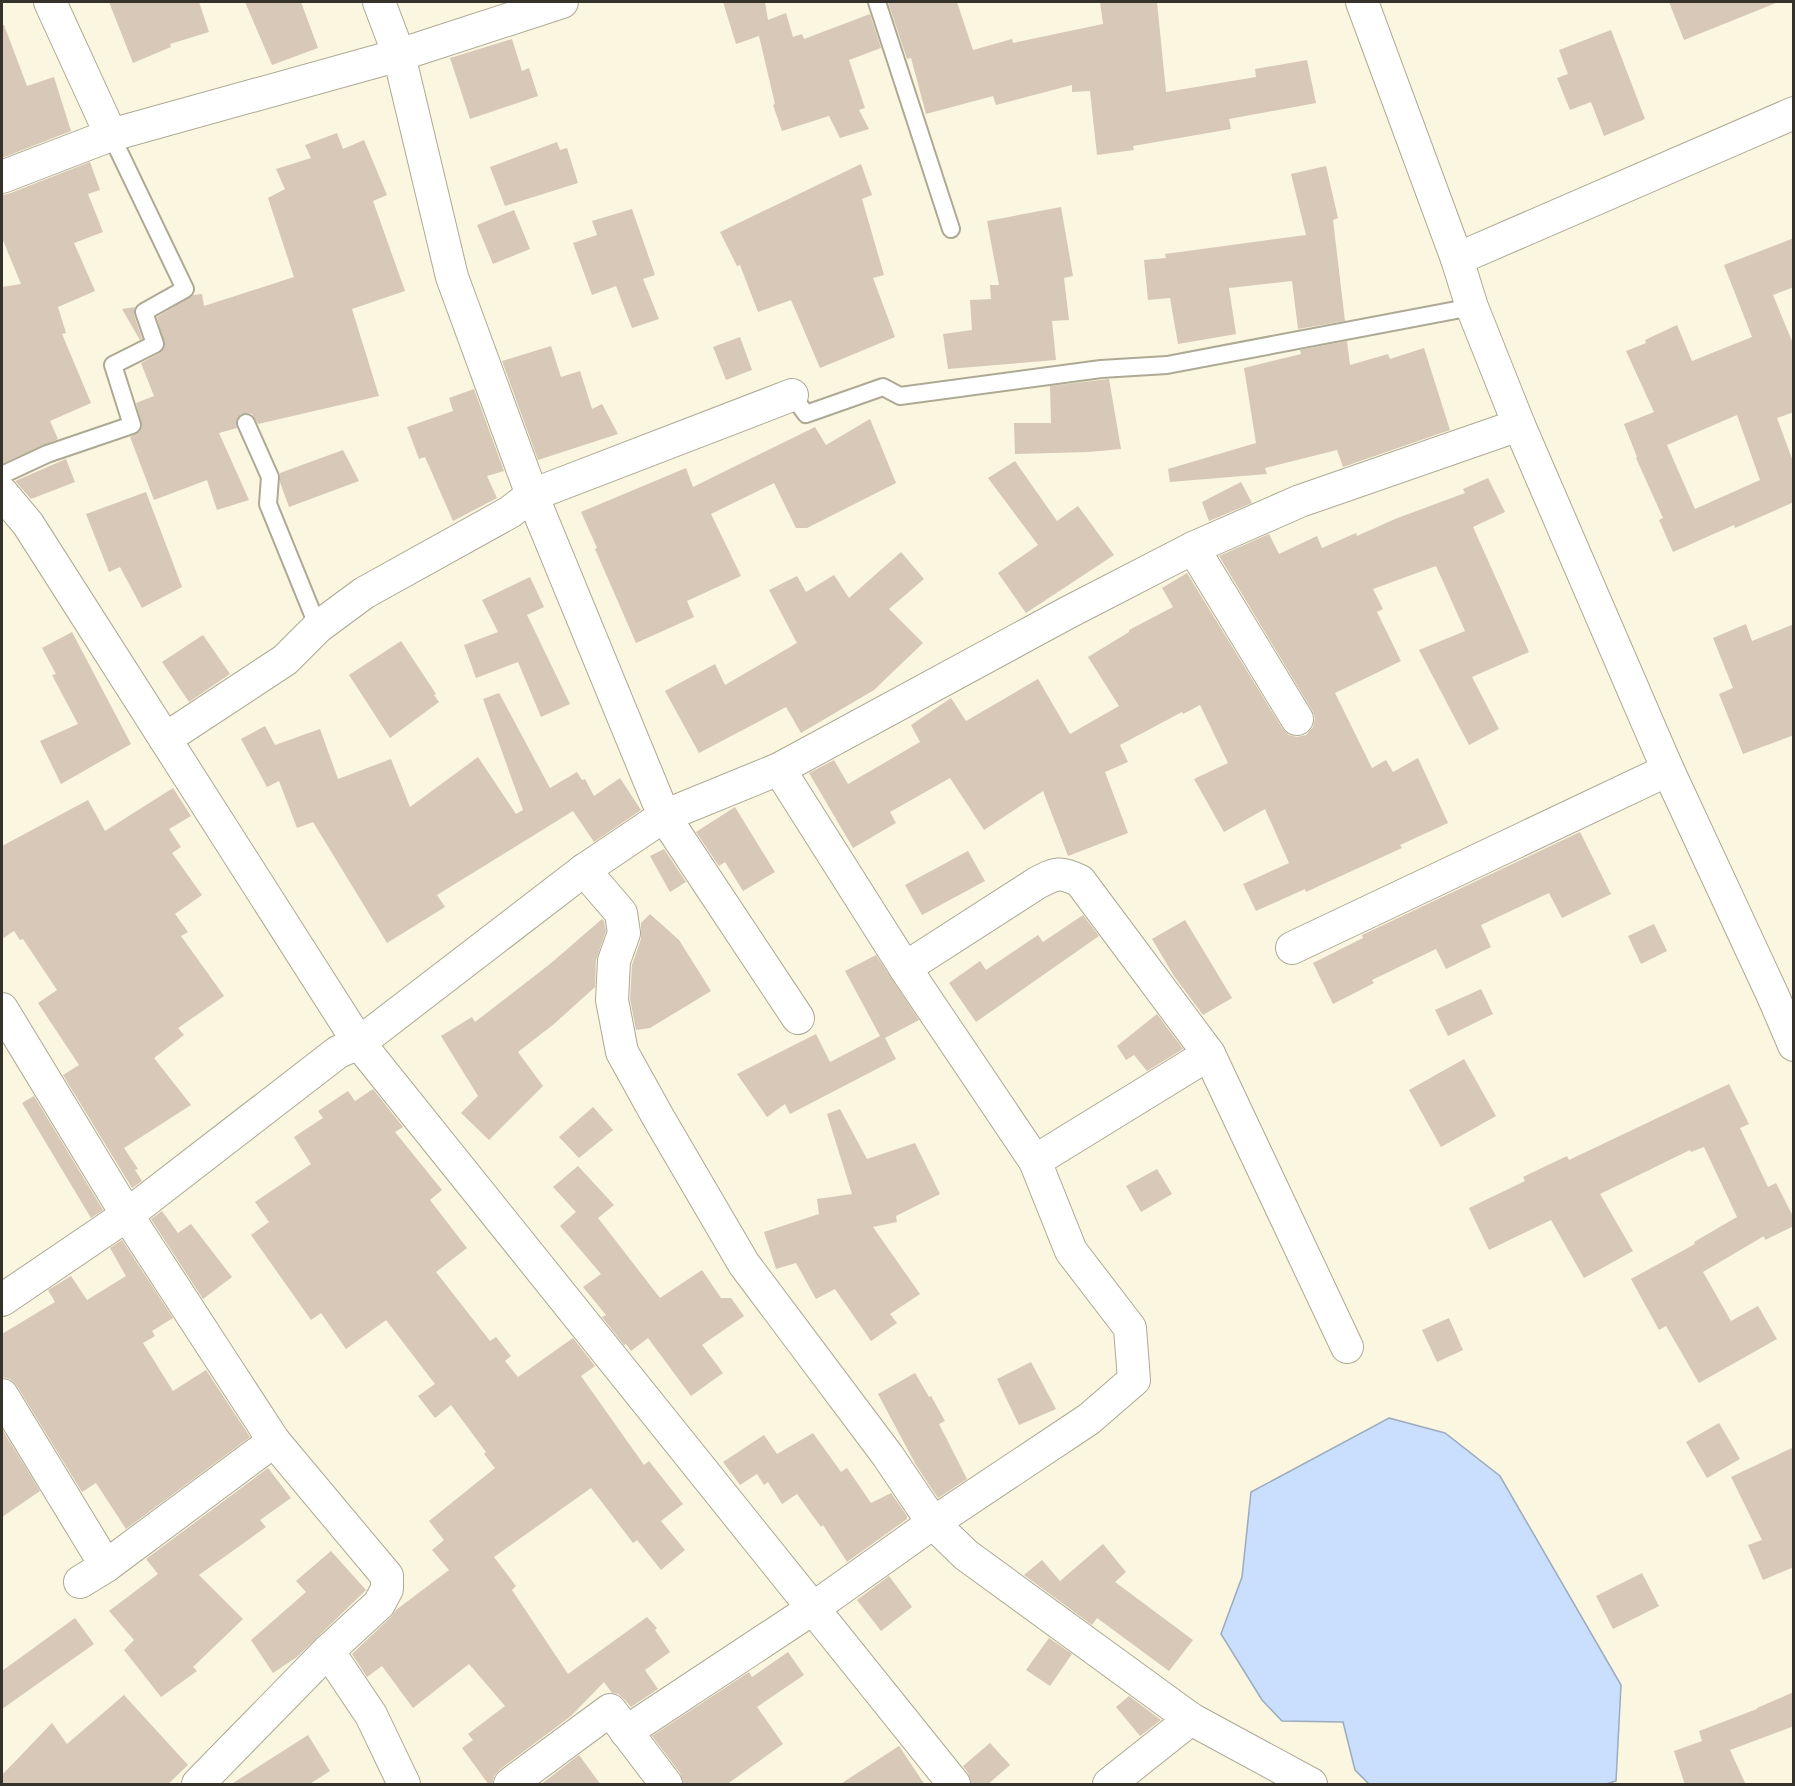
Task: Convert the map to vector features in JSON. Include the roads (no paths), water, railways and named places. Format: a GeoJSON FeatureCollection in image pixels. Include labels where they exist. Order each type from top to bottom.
{"type":"FeatureCollection","features":[{"type":"Feature","properties":{"kind":"street"},"geometry":{"type":"LineString","coordinates":[[50,2],[111,135]]}},
{"type":"Feature","properties":{"kind":"street"},"geometry":{"type":"LineString","coordinates":[[380,2],[399,55],[452,277],[532,495],[664,816],[798,1018]]}},
{"type":"Feature","properties":{"kind":"street"},"geometry":{"type":"LineString","coordinates":[[2,177],[111,135],[399,55],[562,2]]}},
{"type":"Feature","properties":{"kind":"street"},"geometry":{"type":"LineString","coordinates":[[1362,2],[1457,259],[1472,307],[1519,425],[1668,770],[1783,992],[1794,1045]]}},
{"type":"Feature","properties":{"kind":"street"},"geometry":{"type":"LineString","coordinates":[[1457,259],[1794,113]]}},
{"type":"Feature","properties":{"kind":"street"},"geometry":{"type":"LineString","coordinates":[[165,739],[285,660],[318,627],[364,593],[510,512],[532,495],[792,394]]}},
{"type":"Feature","properties":{"kind":"street"},"geometry":{"type":"LineString","coordinates":[[2,1300],[127,1215],[338,1052],[359,1043],[584,870],[664,816],[779,769],[1067,613],[1193,548],[1300,501],[1519,425]]}},
{"type":"Feature","properties":{"kind":"street"},"geometry":{"type":"LineString","coordinates":[[2,493],[28,524],[359,1043],[954,1785]]}},
{"type":"Feature","properties":{"kind":"street"},"geometry":{"type":"LineString","coordinates":[[1193,548],[1297,719]]}},
{"type":"Feature","properties":{"kind":"street"},"geometry":{"type":"LineString","coordinates":[[626,1732],[812,1609],[933,1523],[1089,1419],[1134,1380],[1130,1328],[1071,1251],[1035,1161],[905,969],[779,769]]}},
{"type":"Feature","properties":{"kind":"street"},"geometry":{"type":"LineString","coordinates":[[1292,948],[1668,770]]}},
{"type":"Feature","properties":{"kind":"street"},"geometry":{"type":"LineString","coordinates":[[584,870],[621,913],[624,933],[614,961],[612,1000],[622,1052],[744,1264],[888,1456],[933,1523],[966,1555],[1191,1719],[1311,1785]]}},
{"type":"Feature","properties":{"kind":"street"},"geometry":{"type":"LineString","coordinates":[[905,969],[1037,883],[1051,876],[1066,874],[1080,881],[1209,1054],[1347,1347]]}},
{"type":"Feature","properties":{"kind":"street"},"geometry":{"type":"LineString","coordinates":[[2,1009],[127,1215],[274,1441],[387,1576],[387,1589],[380,1604],[328,1651],[198,1785]]}},
{"type":"Feature","properties":{"kind":"street"},"geometry":{"type":"LineString","coordinates":[[1035,1161],[1209,1054]]}},
{"type":"Feature","properties":{"kind":"street"},"geometry":{"type":"LineString","coordinates":[[2,1395],[93,1574],[274,1441]]}},
{"type":"Feature","properties":{"kind":"street"},"geometry":{"type":"LineString","coordinates":[[328,1651],[371,1715],[404,1785]]}},
{"type":"Feature","properties":{"kind":"street"},"geometry":{"type":"LineString","coordinates":[[510,1785],[610,1710],[666,1785]]}},
{"type":"Feature","properties":{"kind":"street"},"geometry":{"type":"LineString","coordinates":[[1108,1785],[1191,1719]]}},
{"type":"Feature","properties":{"kind":"lane"},"geometry":{"type":"LineString","coordinates":[[878,2],[951,229]]}},
{"type":"Feature","properties":{"kind":"lane"},"geometry":{"type":"LineString","coordinates":[[2,475],[47,454],[132,425],[113,365],[155,344],[144,312],[185,289],[111,135]]}},
{"type":"Feature","properties":{"kind":"lane"},"geometry":{"type":"LineString","coordinates":[[792,394],[806,414],[883,387],[900,396],[1101,369],[1167,365],[1472,307]]}},
{"type":"Feature","properties":{"kind":"lane"},"geometry":{"type":"LineString","coordinates":[[246,423],[270,477],[268,504],[318,627]]}},
{"type":"Feature","properties":{"kind":"water"},"geometry":{"type":"Polygon","coordinates":[[[1389,1418],[1445,1433],[1500,1476],[1621,1685],[1616,1781],[1606,1784],[1369,1784],[1355,1770],[1343,1722],[1282,1721],[1262,1700],[1221,1634],[1242,1577],[1251,1492],[1389,1418]]]}}]}
